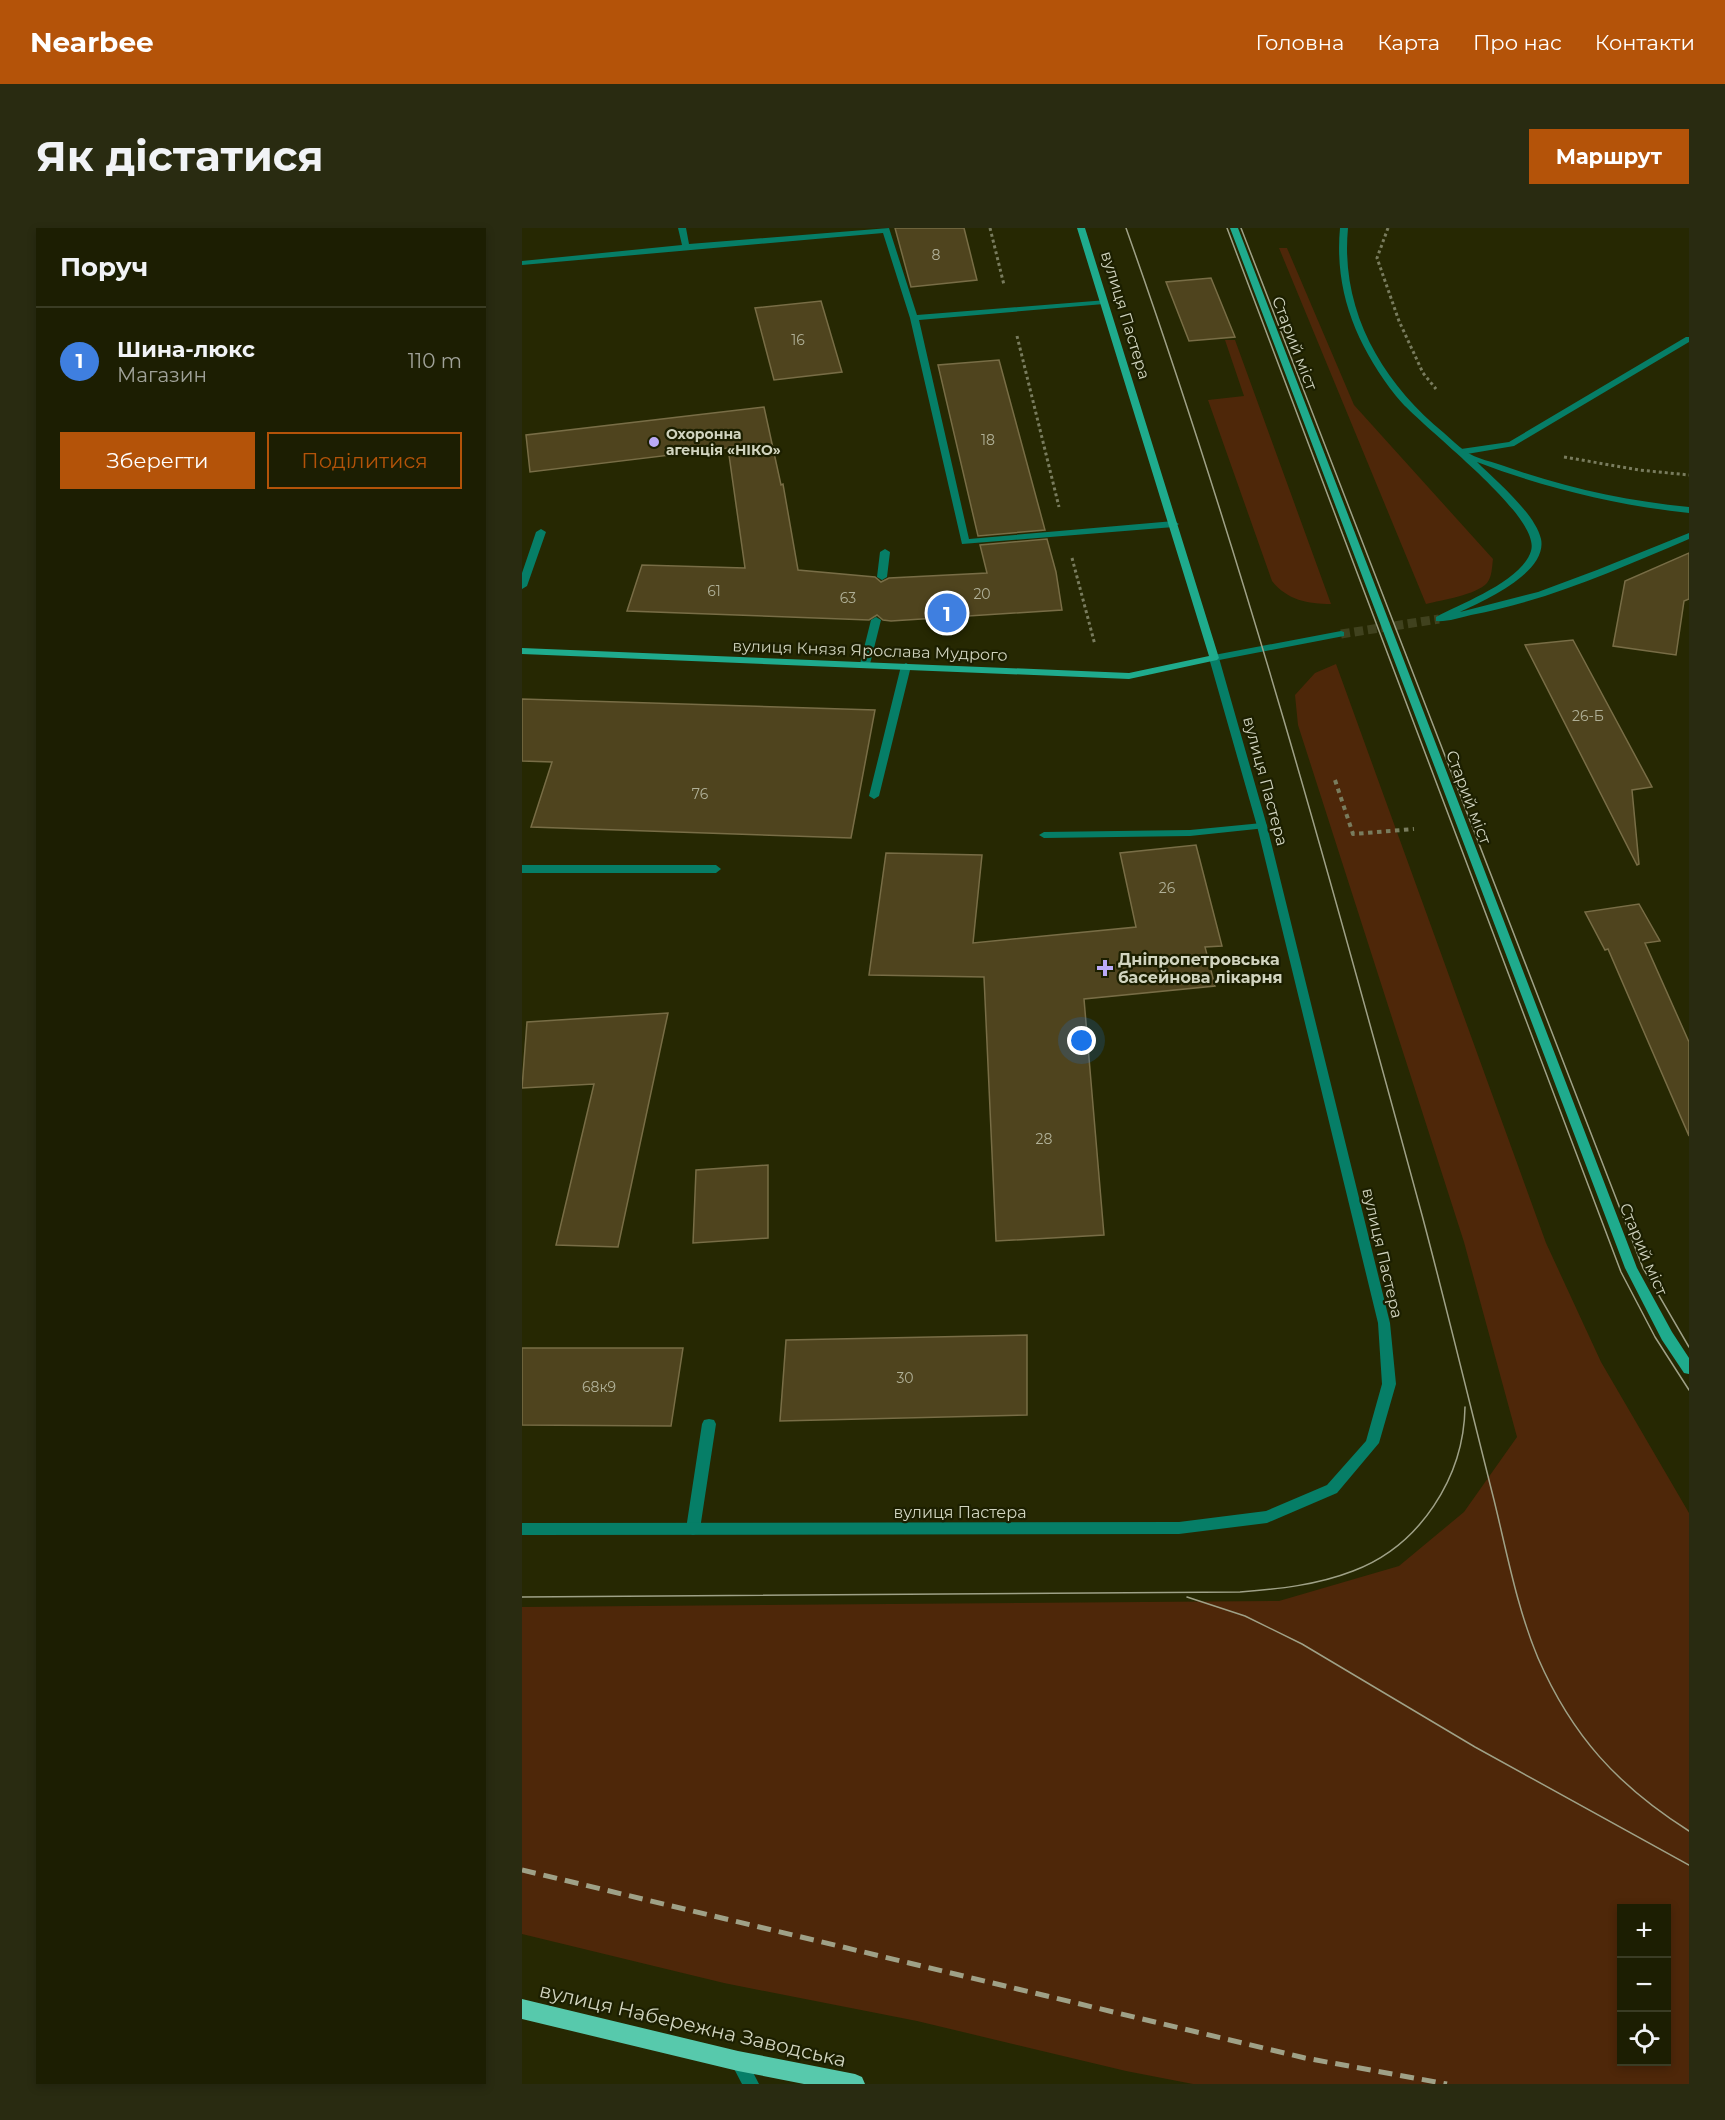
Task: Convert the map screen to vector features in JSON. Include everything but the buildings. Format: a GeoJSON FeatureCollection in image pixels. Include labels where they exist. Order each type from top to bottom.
{"type":"FeatureCollection","features":[{"type":"Feature","properties":{"kind":"main road","name":"вулиця Пастера"},"geometry":{"type":"LineString","coordinates":[[1081,228],[1214,658]]}},
{"type":"Feature","properties":{"kind":"main road","name":"Старий міст"},"geometry":{"type":"LineString","coordinates":[[1234,228],[1631,1268],[1667,1336],[1689,1369]]}},
{"type":"Feature","properties":{"kind":"main road","name":"вулиця Князя Ярослава Мудрого"},"geometry":{"type":"LineString","coordinates":[[522,651],[1129,676],[1214,658]]}},
{"type":"Feature","properties":{"kind":"main road","name":"вулиця Набережна Заводська"},"geometry":{"type":"LineString","coordinates":[[522,2009],[738,2061],[855,2084]]}},
{"type":"Feature","properties":{"kind":"street"},"geometry":{"type":"LineString","coordinates":[[682,228],[686,247]]}},
{"type":"Feature","properties":{"kind":"street"},"geometry":{"type":"LineString","coordinates":[[1344,228],[1342,256],[1344,280],[1352,308],[1379,366],[1401,397],[1461,452],[1525,517],[1536,537],[1536,551],[1527,567],[1509,582],[1439,619],[1481,612],[1567,587],[1689,536]]}},
{"type":"Feature","properties":{"kind":"street"},"geometry":{"type":"LineString","coordinates":[[522,263],[886,230],[914,318],[965,542],[1174,524]]}},
{"type":"Feature","properties":{"kind":"street"},"geometry":{"type":"LineString","coordinates":[[914,318],[1104,302]]}},
{"type":"Feature","properties":{"kind":"street"},"geometry":{"type":"LineString","coordinates":[[1461,452],[1511,444],[1689,339]]}},
{"type":"Feature","properties":{"kind":"street"},"geometry":{"type":"LineString","coordinates":[[1461,452],[1528,477],[1613,499],[1689,510]]}},
{"type":"Feature","properties":{"kind":"street"},"geometry":{"type":"LineString","coordinates":[[522,586],[541,532]]}},
{"type":"Feature","properties":{"kind":"street"},"geometry":{"type":"LineString","coordinates":[[882,577],[885,552]]}},
{"type":"Feature","properties":{"kind":"street"},"geometry":{"type":"LineString","coordinates":[[865,664],[876,620]]}},
{"type":"Feature","properties":{"kind":"street"},"geometry":{"type":"LineString","coordinates":[[1214,658],[1341,634]]}},
{"type":"Feature","properties":{"kind":"street","name":"вулиця Пастера"},"geometry":{"type":"LineString","coordinates":[[522,1529],[1190,1527],[1267,1516],[1332,1488],[1372,1443],[1389,1384],[1384,1323],[1262,826],[1214,658]]}},
{"type":"Feature","properties":{"kind":"street"},"geometry":{"type":"LineString","coordinates":[[874,795],[906,666]]}},
{"type":"Feature","properties":{"kind":"street"},"geometry":{"type":"LineString","coordinates":[[1044,835],[1190,832],[1262,826]]}},
{"type":"Feature","properties":{"kind":"street"},"geometry":{"type":"LineString","coordinates":[[522,869],[716,869]]}},
{"type":"Feature","properties":{"kind":"street"},"geometry":{"type":"LineString","coordinates":[[693,1529],[709,1424]]}},
{"type":"Feature","properties":{"kind":"street"},"geometry":{"type":"LineString","coordinates":[[738,2061],[751,2084]]}},
{"type":"Feature","properties":{"kind":"path"},"geometry":{"type":"LineString","coordinates":[[990,228],[1095,645]]}},
{"type":"Feature","properties":{"kind":"path"},"geometry":{"type":"LineString","coordinates":[[1388,228],[1377,258],[1398,321],[1423,373],[1439,392]]}},
{"type":"Feature","properties":{"kind":"path"},"geometry":{"type":"LineString","coordinates":[[1516,441],[1558,456],[1639,470],[1689,475]]}},
{"type":"Feature","properties":{"kind":"path"},"geometry":{"type":"LineString","coordinates":[[1335,780],[1353,834],[1414,829]]}},
{"type":"Feature","properties":{"kind":"shaded area"},"geometry":{"type":"Polygon","coordinates":[[[1279,248],[1287,248],[1354,405],[1493,559],[1490,578],[1482,587],[1426,604],[1279,248]]]}},
{"type":"Feature","properties":{"kind":"shaded area"},"geometry":{"type":"Polygon","coordinates":[[[1225,340],[1235,340],[1331,604],[1314,603],[1291,597],[1272,581],[1208,400],[1244,396],[1225,340]]]}},
{"type":"Feature","properties":{"kind":"shaded area"},"geometry":{"type":"Polygon","coordinates":[[[1336,664],[1546,1243],[1601,1362],[1689,1513],[1689,2084],[1193,2084],[1126,2071],[917,2021],[724,1983],[522,1934],[522,1607],[1279,1601],[1399,1566],[1464,1512],[1517,1437],[1464,1242],[1298,725],[1295,695],[1315,673],[1336,664]]]}},
{"type":"Feature","properties":{"kind":"tunnel"},"geometry":{"type":"LineString","coordinates":[[1341,634],[1439,619]]}},
{"type":"Feature","properties":{"kind":"tram line"},"geometry":{"type":"LineString","coordinates":[[1126,228],[1208,472],[1319,842],[1422,1215],[1524,1620],[1551,1686],[1582,1735],[1619,1777],[1640,1796],[1689,1831]]}},
{"type":"Feature","properties":{"kind":"tram line"},"geometry":{"type":"LineString","coordinates":[[1227,228],[1621,1272],[1655,1337],[1689,1390]]}},
{"type":"Feature","properties":{"kind":"tram line"},"geometry":{"type":"LineString","coordinates":[[1241,228],[1643,1268],[1689,1347]]}},
{"type":"Feature","properties":{"kind":"tram line"},"geometry":{"type":"LineString","coordinates":[[522,1597],[1240,1592],[1312,1583],[1339,1576],[1377,1560],[1399,1545],[1418,1527],[1434,1506],[1447,1483],[1463,1433],[1465,1407]]}},
{"type":"Feature","properties":{"kind":"tram line"},"geometry":{"type":"LineString","coordinates":[[1187,1597],[1245,1616],[1302,1644],[1475,1747],[1689,1865]]}},
{"type":"Feature","properties":{"kind":"railway"},"geometry":{"type":"LineString","coordinates":[[522,1870],[1305,2058],[1447,2084]]}},
{"type":"Feature","properties":{"kind":"place","name":"Охоронна агенція «НІКО»"},"geometry":{"type":"Point","coordinates":[654,442]}},
{"type":"Feature","properties":{"kind":"place","name":"Шина-люкс"},"geometry":{"type":"Point","coordinates":[947,613]}},
{"type":"Feature","properties":{"kind":"place","name":"Дніпропетровська басейнова лікарня"},"geometry":{"type":"Point","coordinates":[1105,968]}}]}
